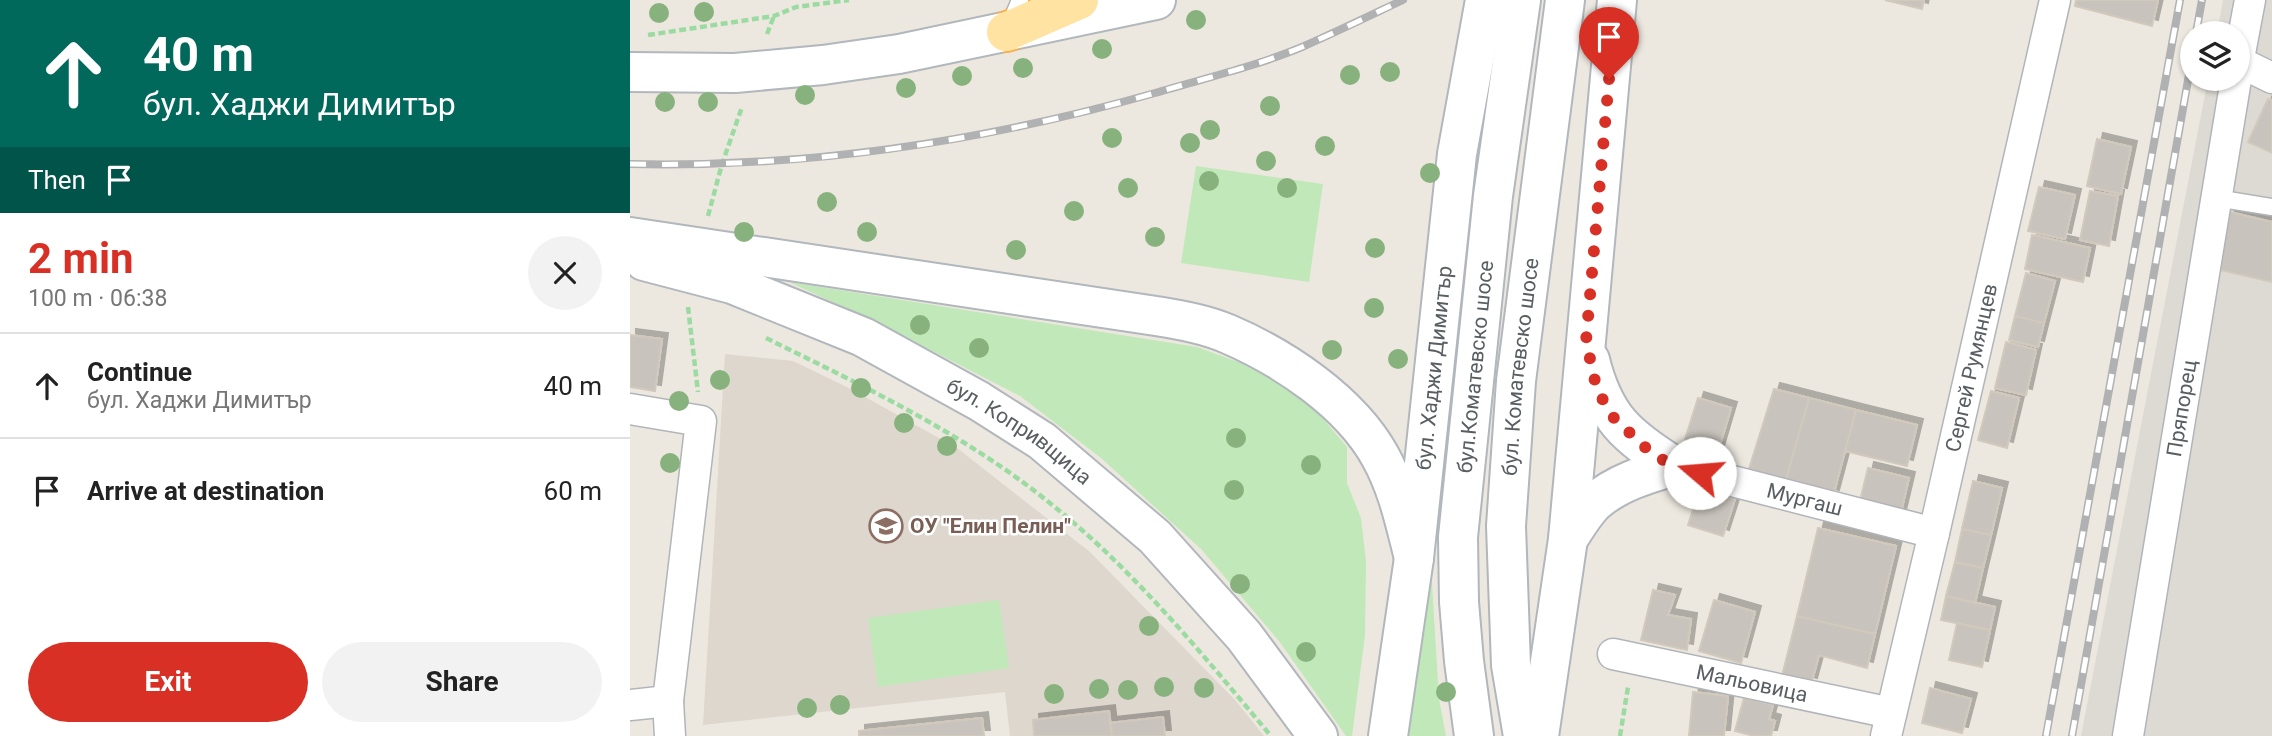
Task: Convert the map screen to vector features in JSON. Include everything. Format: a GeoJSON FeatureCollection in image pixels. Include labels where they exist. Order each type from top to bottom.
{"type":"FeatureCollection","features":[{"type":"Feature","properties":{"kind":"main road"},"geometry":{"type":"LineString","coordinates":[[630,72],[735,73],[823,65],[899,54],[1013,16],[1079,0]]}},
{"type":"Feature","properties":{"kind":"main road"},"geometry":{"type":"LineString","coordinates":[[1013,16],[1156,0]]}},
{"type":"Feature","properties":{"kind":"main road","name":"бул. Хаджи Димитър"},"geometry":{"type":"LineString","coordinates":[[1388,736],[1414,558],[1452,194],[1485,0]]}},
{"type":"Feature","properties":{"kind":"main road","name":"бул.Коматевско шосе"},"geometry":{"type":"LineString","coordinates":[[1474,736],[1458,602],[1458,537],[1493,196],[1521,0]]}},
{"type":"Feature","properties":{"kind":"main road","name":"бул. Коматевско шосе"},"geometry":{"type":"LineString","coordinates":[[1523,736],[1511,665],[1506,526],[1516,381],[1565,0]]}},
{"type":"Feature","properties":{"kind":"main road"},"geometry":{"type":"LineString","coordinates":[[1539,736],[1566,553],[1616,0]]}},
{"type":"Feature","properties":{"kind":"main road"},"geometry":{"type":"LineString","coordinates":[[630,237],[1156,316],[1226,333],[1287,365],[1316,386],[1355,422],[1380,456],[1393,483],[1414,558]]}},
{"type":"Feature","properties":{"kind":"main road","name":"бул. Копривщица"},"geometry":{"type":"LineString","coordinates":[[630,257],[732,284],[841,328],[927,370],[1042,441],[1155,537],[1244,636],[1318,736]]}},
{"type":"Feature","properties":{"kind":"main road"},"geometry":{"type":"LineString","coordinates":[[1586,341],[1597,390],[1607,409],[1648,450],[1674,467]]}},
{"type":"Feature","properties":{"kind":"main road"},"geometry":{"type":"LineString","coordinates":[[1566,553],[1593,504],[1608,493],[1649,473],[1674,467]]}},
{"type":"Feature","properties":{"kind":"street","name":"Сергей Румянцев"},"geometry":{"type":"LineString","coordinates":[[1889,724],[2055,0]]}},
{"type":"Feature","properties":{"kind":"street"},"geometry":{"type":"LineString","coordinates":[[2246,21],[2250,0]]}},
{"type":"Feature","properties":{"kind":"street"},"geometry":{"type":"LineString","coordinates":[[2250,68],[2272,78]]}},
{"type":"Feature","properties":{"kind":"street","name":"Пряпорец"},"geometry":{"type":"LineString","coordinates":[[2128,736],[2234,91]]}},
{"type":"Feature","properties":{"kind":"street"},"geometry":{"type":"LineString","coordinates":[[630,409],[701,421],[668,701],[670,736]]}},
{"type":"Feature","properties":{"kind":"street","name":"Мургаш"},"geometry":{"type":"LineString","coordinates":[[1674,467],[1934,533]]}},
{"type":"Feature","properties":{"kind":"street","name":"Мальовица"},"geometry":{"type":"LineString","coordinates":[[1623,656],[1889,724]]}},
{"type":"Feature","properties":{"kind":"street"},"geometry":{"type":"LineString","coordinates":[[630,705],[668,701]]}},
{"type":"Feature","properties":{"kind":"lane"},"geometry":{"type":"LineString","coordinates":[[2216,198],[2272,207]]}},
{"type":"Feature","properties":{"kind":"path"},"geometry":{"type":"LineString","coordinates":[[643,36],[774,16],[796,7],[849,0]]}},
{"type":"Feature","properties":{"kind":"path"},"geometry":{"type":"LineString","coordinates":[[767,34],[774,16]]}},
{"type":"Feature","properties":{"kind":"path"},"geometry":{"type":"LineString","coordinates":[[707,220],[722,164],[744,100]]}},
{"type":"Feature","properties":{"kind":"path"},"geometry":{"type":"LineString","coordinates":[[698,307],[688,303],[701,421]]}},
{"type":"Feature","properties":{"kind":"path"},"geometry":{"type":"LineString","coordinates":[[755,332],[942,428],[976,449],[1051,504],[1094,541],[1146,593],[1193,643],[1271,736]]}},
{"type":"Feature","properties":{"kind":"path"},"geometry":{"type":"LineString","coordinates":[[1620,736],[1623,656]]}},
{"type":"Feature","properties":{"kind":"shaded area"},"geometry":{"type":"Polygon","coordinates":[[[2223,0],[2272,0],[2272,736],[2081,736],[2206,91],[2250,91],[2250,21],[2219,21],[2223,0]]]}},
{"type":"Feature","properties":{"kind":"shaded area","name":"ОУ \"Елин Пелин\""},"geometry":{"type":"Polygon","coordinates":[[[725,354],[793,361],[849,388],[957,448],[1090,552],[1236,701],[1264,736],[1010,736],[1005,692],[703,725],[725,354]]]}},
{"type":"Feature","properties":{"kind":"green space"},"geometry":{"type":"Polygon","coordinates":[[[1196,166],[1323,184],[1309,282],[1181,263],[1196,166]]]}},
{"type":"Feature","properties":{"kind":"green space"},"geometry":{"type":"Polygon","coordinates":[[[789,282],[1197,347],[1260,370],[1313,407],[1347,447],[1347,483],[1361,518],[1366,561],[1365,635],[1352,736],[1346,736],[1279,641],[1201,549],[1101,458],[1020,396],[878,323],[789,282]]]}},
{"type":"Feature","properties":{"kind":"green space"},"geometry":{"type":"Polygon","coordinates":[[[1431,567],[1439,699],[1446,736],[1408,736],[1431,567]]]}},
{"type":"Feature","properties":{"kind":"green space"},"geometry":{"type":"Polygon","coordinates":[[[999,600],[1009,668],[878,687],[868,618],[999,600]]]}},
{"type":"Feature","properties":{"kind":"building"},"geometry":{"type":"Polygon","coordinates":[[[1885,0],[1924,0],[1922,9],[1885,0]]]}},
{"type":"Feature","properties":{"kind":"building"},"geometry":{"type":"Polygon","coordinates":[[[2076,0],[2158,0],[2152,26],[2075,6],[2076,0]]]}},
{"type":"Feature","properties":{"kind":"building"},"geometry":{"type":"Polygon","coordinates":[[[2268,99],[2272,100],[2272,153],[2248,142],[2268,99]]]}},
{"type":"Feature","properties":{"kind":"building"},"geometry":{"type":"Polygon","coordinates":[[[2097,139],[2131,147],[2121,194],[2087,186],[2097,139]]]}},
{"type":"Feature","properties":{"kind":"building"},"geometry":{"type":"Polygon","coordinates":[[[2039,187],[2075,195],[2065,239],[2028,231],[2039,187]]]}},
{"type":"Feature","properties":{"kind":"building"},"geometry":{"type":"Polygon","coordinates":[[[2090,191],[2118,196],[2109,246],[2080,240],[2090,191]]]}},
{"type":"Feature","properties":{"kind":"building"},"geometry":{"type":"Polygon","coordinates":[[[2230,212],[2272,222],[2272,282],[2216,269],[2230,212]]]}},
{"type":"Feature","properties":{"kind":"building"},"geometry":{"type":"Polygon","coordinates":[[[2032,235],[2090,248],[2083,282],[2025,269],[2032,235]]]}},
{"type":"Feature","properties":{"kind":"building"},"geometry":{"type":"Polygon","coordinates":[[[2026,273],[2055,281],[2044,323],[2015,316],[2026,273]]]}},
{"type":"Feature","properties":{"kind":"building"},"geometry":{"type":"Polygon","coordinates":[[[2015,316],[2044,323],[2038,347],[2009,340],[2015,316]]]}},
{"type":"Feature","properties":{"kind":"building"},"geometry":{"type":"Polygon","coordinates":[[[630,335],[662,339],[655,391],[630,387],[630,335]]]}},
{"type":"Feature","properties":{"kind":"building"},"geometry":{"type":"Polygon","coordinates":[[[2006,342],[2036,350],[2026,395],[1995,388],[2006,342]]]}},
{"type":"Feature","properties":{"kind":"building"},"geometry":{"type":"Polygon","coordinates":[[[1774,389],[1809,398],[1785,483],[1748,472],[1774,389]]]}},
{"type":"Feature","properties":{"kind":"building"},"geometry":{"type":"Polygon","coordinates":[[[1991,391],[2019,398],[2007,448],[1978,440],[1991,391]]]}},
{"type":"Feature","properties":{"kind":"building"},"geometry":{"type":"Polygon","coordinates":[[[1698,398],[1731,408],[1715,462],[1681,452],[1698,398]]]}},
{"type":"Feature","properties":{"kind":"building"},"geometry":{"type":"Polygon","coordinates":[[[1809,398],[1856,410],[1833,496],[1785,483],[1809,398]]]}},
{"type":"Feature","properties":{"kind":"building"},"geometry":{"type":"Polygon","coordinates":[[[1856,410],[1917,425],[1907,466],[1845,451],[1856,410]]]}},
{"type":"Feature","properties":{"kind":"building"},"geometry":{"type":"Polygon","coordinates":[[[1868,468],[1909,478],[1900,516],[1859,505],[1868,468]]]}},
{"type":"Feature","properties":{"kind":"building"},"geometry":{"type":"Polygon","coordinates":[[[1973,481],[2002,488],[1991,535],[1962,529],[1973,481]]]}},
{"type":"Feature","properties":{"kind":"building"},"geometry":{"type":"Polygon","coordinates":[[[1700,488],[1735,499],[1723,536],[1688,525],[1700,488]]]}},
{"type":"Feature","properties":{"kind":"building"},"geometry":{"type":"Polygon","coordinates":[[[1818,528],[1896,546],[1875,634],[1797,616],[1818,528]]]}},
{"type":"Feature","properties":{"kind":"building"},"geometry":{"type":"Polygon","coordinates":[[[1962,529],[1991,535],[1983,568],[1955,562],[1962,529]]]}},
{"type":"Feature","properties":{"kind":"building"},"geometry":{"type":"Polygon","coordinates":[[[1955,562],[1983,568],[1975,603],[1946,596],[1955,562]]]}},
{"type":"Feature","properties":{"kind":"building"},"geometry":{"type":"Polygon","coordinates":[[[1653,590],[1675,595],[1668,615],[1691,619],[1687,650],[1641,640],[1653,590]]]}},
{"type":"Feature","properties":{"kind":"building"},"geometry":{"type":"Polygon","coordinates":[[[1946,596],[1995,607],[1990,630],[1941,620],[1946,596]]]}},
{"type":"Feature","properties":{"kind":"building"},"geometry":{"type":"Polygon","coordinates":[[[1714,600],[1755,612],[1741,663],[1699,651],[1714,600]]]}},
{"type":"Feature","properties":{"kind":"building"},"geometry":{"type":"Polygon","coordinates":[[[1797,616],[1875,634],[1867,668],[1819,655],[1811,684],[1782,676],[1797,616]]]}},
{"type":"Feature","properties":{"kind":"building"},"geometry":{"type":"Polygon","coordinates":[[[1957,623],[1990,630],[1982,667],[1949,660],[1957,623]]]}},
{"type":"Feature","properties":{"kind":"building"},"geometry":{"type":"Polygon","coordinates":[[[1930,688],[1971,699],[1962,733],[1922,723],[1930,688]]]}},
{"type":"Feature","properties":{"kind":"building"},"geometry":{"type":"Polygon","coordinates":[[[1693,692],[1728,696],[1724,736],[1689,736],[1693,692]]]}},
{"type":"Feature","properties":{"kind":"building"},"geometry":{"type":"Polygon","coordinates":[[[1744,698],[1773,705],[1769,719],[1775,721],[1771,736],[1754,736],[1735,731],[1744,698]]]}},
{"type":"Feature","properties":{"kind":"building"},"geometry":{"type":"Polygon","coordinates":[[[1109,711],[1112,736],[1034,736],[1033,720],[1109,711]]]}},
{"type":"Feature","properties":{"kind":"building"},"geometry":{"type":"Polygon","coordinates":[[[1163,717],[1165,736],[1112,736],[1110,723],[1163,717]]]}},
{"type":"Feature","properties":{"kind":"building"},"geometry":{"type":"Polygon","coordinates":[[[982,718],[984,736],[859,736],[859,731],[982,718]]]}},
{"type":"Feature","properties":{"kind":"railway"},"geometry":{"type":"LineString","coordinates":[[630,164],[697,164],[830,156],[960,138],[1025,125],[1155,93],[1267,60],[1302,47],[1403,0]]}},
{"type":"Feature","properties":{"kind":"railway"},"geometry":{"type":"LineString","coordinates":[[2046,736],[2180,0]]}},
{"type":"Feature","properties":{"kind":"railway"},"geometry":{"type":"LineString","coordinates":[[2198,21],[2202,0]]}},
{"type":"Feature","properties":{"kind":"railway"},"geometry":{"type":"LineString","coordinates":[[2072,736],[2186,91]]}},
{"type":"Feature","properties":{"kind":"place","name":"ОУ \"Елин Пелин\""},"geometry":{"type":"Point","coordinates":[886,526]}},
{"type":"Feature","properties":{"kind":"route"},"geometry":{"type":"LineString","coordinates":[[1609,79],[1586,341],[1597,390],[1614,418],[1648,450],[1674,467],[1700,473]]}}]}
